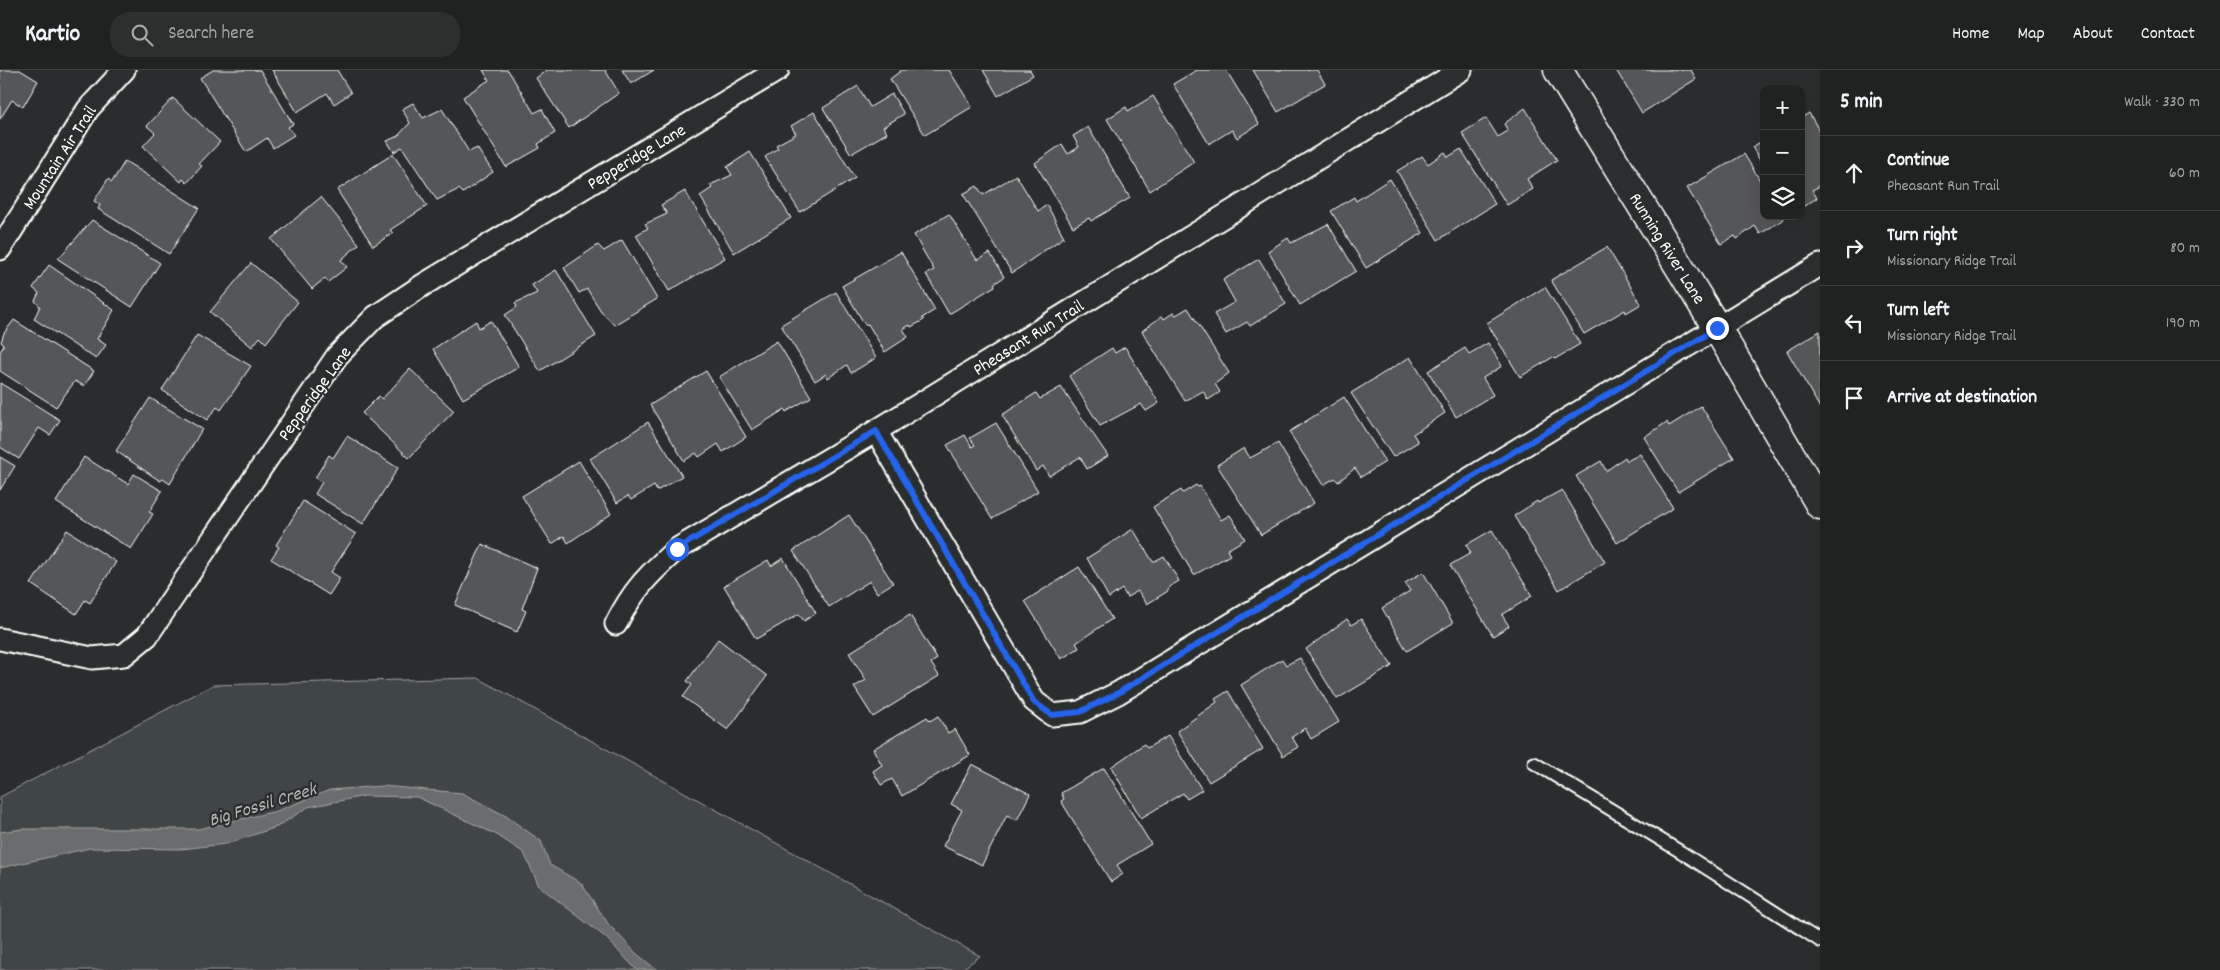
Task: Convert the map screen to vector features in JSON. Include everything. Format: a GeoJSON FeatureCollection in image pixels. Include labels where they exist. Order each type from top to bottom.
{"type":"FeatureCollection","features":[{"type":"Feature","properties":{"kind":"street","name":"Mountain Air Trail"},"geometry":{"type":"LineString","coordinates":[[0,249],[88,109],[124,70]]}},
{"type":"Feature","properties":{"kind":"street","name":"Pepperidge Lane"},"geometry":{"type":"LineString","coordinates":[[0,639],[92,658],[124,654],[147,636],[337,356],[375,317],[424,285],[778,70]]}},
{"type":"Feature","properties":{"kind":"street","name":"Pheasant Run Trail"},"geometry":{"type":"LineString","coordinates":[[616,624],[629,598],[648,574],[677,549],[876,431],[1461,70]]}},
{"type":"Feature","properties":{"kind":"street","name":"Running River Lane"},"geometry":{"type":"LineString","coordinates":[[1558,70],[1717,328],[1820,505]]}},
{"type":"Feature","properties":{"kind":"street"},"geometry":{"type":"LineString","coordinates":[[876,431],[1034,702],[1052,715],[1080,712],[1118,693],[1820,265]]}},
{"type":"Feature","properties":{"kind":"lane"},"geometry":{"type":"LineString","coordinates":[[1534,763],[1681,852],[1820,941]]}},
{"type":"Feature","properties":{"kind":"shaded area"},"geometry":{"type":"Polygon","coordinates":[[[478,678],[980,956],[961,970],[0,970],[0,797],[213,685],[478,678]]]}},
{"type":"Feature","properties":{"kind":"shaded area"},"geometry":{"type":"Polygon","coordinates":[[[382,786],[462,793],[506,816],[541,841],[550,865],[581,883],[609,925],[637,954],[657,970],[637,970],[605,937],[539,886],[524,853],[497,835],[417,797],[365,796],[308,807],[277,827],[226,844],[181,849],[90,848],[0,868],[0,832],[22,829],[198,829],[277,811],[330,790],[382,786]]]}},
{"type":"Feature","properties":{"kind":"building"},"geometry":{"type":"Polygon","coordinates":[[[0,70],[20,70],[38,81],[23,107],[12,100],[0,119],[0,70]]]}},
{"type":"Feature","properties":{"kind":"building"},"geometry":{"type":"Polygon","coordinates":[[[213,70],[260,70],[293,124],[288,127],[294,135],[273,148],[267,138],[246,152],[200,78],[213,70]]]}},
{"type":"Feature","properties":{"kind":"building"},"geometry":{"type":"Polygon","coordinates":[[[272,70],[337,70],[351,93],[334,104],[327,93],[297,112],[272,70]]]}},
{"type":"Feature","properties":{"kind":"building"},"geometry":{"type":"Polygon","coordinates":[[[483,70],[508,70],[534,113],[542,109],[555,133],[538,144],[540,148],[506,167],[463,97],[489,80],[483,70]]]}},
{"type":"Feature","properties":{"kind":"building"},"geometry":{"type":"Polygon","coordinates":[[[547,70],[605,70],[619,93],[569,128],[536,78],[547,70]]]}},
{"type":"Feature","properties":{"kind":"building"},"geometry":{"type":"Polygon","coordinates":[[[622,70],[654,70],[631,84],[622,70]]]}},
{"type":"Feature","properties":{"kind":"building"},"geometry":{"type":"Polygon","coordinates":[[[902,70],[949,70],[972,107],[925,135],[890,79],[902,70]]]}},
{"type":"Feature","properties":{"kind":"building"},"geometry":{"type":"Polygon","coordinates":[[[983,70],[1030,70],[1033,75],[998,96],[983,70]]]}},
{"type":"Feature","properties":{"kind":"building"},"geometry":{"type":"Polygon","coordinates":[[[1197,70],[1226,70],[1259,124],[1237,138],[1232,130],[1209,144],[1173,84],[1197,70]]]}},
{"type":"Feature","properties":{"kind":"building"},"geometry":{"type":"Polygon","coordinates":[[[1253,70],[1317,70],[1325,84],[1278,112],[1253,70]]]}},
{"type":"Feature","properties":{"kind":"building"},"geometry":{"type":"Polygon","coordinates":[[[1616,70],[1691,70],[1696,79],[1642,113],[1616,70]]]}},
{"type":"Feature","properties":{"kind":"building"},"geometry":{"type":"Polygon","coordinates":[[[858,86],[870,107],[892,94],[904,114],[883,127],[887,133],[851,154],[823,108],[858,86]]]}},
{"type":"Feature","properties":{"kind":"building"},"geometry":{"type":"Polygon","coordinates":[[[1153,96],[1194,162],[1150,191],[1107,119],[1126,107],[1128,111],[1153,96]]]}},
{"type":"Feature","properties":{"kind":"building"},"geometry":{"type":"Polygon","coordinates":[[[173,98],[220,142],[199,164],[202,166],[187,183],[183,179],[181,182],[143,146],[155,133],[147,126],[173,98]]]}},
{"type":"Feature","properties":{"kind":"building"},"geometry":{"type":"Polygon","coordinates":[[[413,103],[423,118],[442,109],[469,152],[477,148],[493,172],[463,193],[459,189],[437,200],[402,147],[394,152],[387,141],[398,136],[410,123],[402,109],[413,103]]]}},
{"type":"Feature","properties":{"kind":"building"},"geometry":{"type":"Polygon","coordinates":[[[1525,108],[1557,160],[1527,179],[1533,189],[1507,205],[1462,133],[1486,118],[1498,137],[1508,131],[1504,124],[1525,108]]]}},
{"type":"Feature","properties":{"kind":"building"},"geometry":{"type":"Polygon","coordinates":[[[814,112],[855,178],[800,212],[765,157],[778,148],[776,145],[796,134],[791,126],[814,112]]]}},
{"type":"Feature","properties":{"kind":"building"},"geometry":{"type":"Polygon","coordinates":[[[1809,113],[1820,132],[1820,186],[1812,190],[1817,198],[1805,206],[1805,130],[1805,116],[1809,113]]]}},
{"type":"Feature","properties":{"kind":"building"},"geometry":{"type":"Polygon","coordinates":[[[1088,127],[1130,198],[1091,221],[1089,218],[1073,227],[1035,163],[1062,144],[1068,154],[1079,147],[1073,136],[1088,127]]]}},
{"type":"Feature","properties":{"kind":"building"},"geometry":{"type":"Polygon","coordinates":[[[1760,142],[1760,160],[1752,147],[1760,142]]]}},
{"type":"Feature","properties":{"kind":"building"},"geometry":{"type":"Polygon","coordinates":[[[1461,149],[1495,204],[1438,240],[1397,171],[1422,156],[1428,164],[1445,152],[1448,157],[1461,149]]]}},
{"type":"Feature","properties":{"kind":"building"},"geometry":{"type":"Polygon","coordinates":[[[750,152],[791,218],[734,253],[700,196],[712,188],[710,185],[732,175],[727,167],[750,152]]]}},
{"type":"Feature","properties":{"kind":"building"},"geometry":{"type":"Polygon","coordinates":[[[393,154],[427,206],[390,230],[393,233],[373,246],[337,190],[393,154]]]}},
{"type":"Feature","properties":{"kind":"building"},"geometry":{"type":"Polygon","coordinates":[[[1744,154],[1760,180],[1760,220],[1782,220],[1760,234],[1755,226],[1737,239],[1735,236],[1721,244],[1687,188],[1744,154]]]}},
{"type":"Feature","properties":{"kind":"building"},"geometry":{"type":"Polygon","coordinates":[[[125,161],[199,208],[169,254],[98,209],[100,205],[94,201],[108,179],[112,182],[125,161]]]}},
{"type":"Feature","properties":{"kind":"building"},"geometry":{"type":"Polygon","coordinates":[[[1016,175],[1038,211],[1047,205],[1064,237],[1012,273],[963,194],[977,186],[983,195],[1016,175]]]}},
{"type":"Feature","properties":{"kind":"building"},"geometry":{"type":"Polygon","coordinates":[[[1390,179],[1423,233],[1366,268],[1331,211],[1354,197],[1356,201],[1390,179]]]}},
{"type":"Feature","properties":{"kind":"building"},"geometry":{"type":"Polygon","coordinates":[[[685,191],[725,258],[669,291],[636,235],[648,228],[645,224],[667,214],[661,205],[685,191]]]}},
{"type":"Feature","properties":{"kind":"building"},"geometry":{"type":"Polygon","coordinates":[[[321,197],[359,244],[341,260],[347,267],[328,282],[325,278],[312,289],[271,239],[321,197]]]}},
{"type":"Feature","properties":{"kind":"building"},"geometry":{"type":"Polygon","coordinates":[[[949,214],[977,260],[990,253],[1004,277],[994,284],[995,286],[949,314],[926,274],[934,270],[914,235],[949,214]]]}},
{"type":"Feature","properties":{"kind":"building"},"geometry":{"type":"Polygon","coordinates":[[[92,220],[160,263],[132,307],[58,259],[92,220]]]}},
{"type":"Feature","properties":{"kind":"building"},"geometry":{"type":"Polygon","coordinates":[[[1328,224],[1356,271],[1300,305],[1268,251],[1288,238],[1291,243],[1328,224]]]}},
{"type":"Feature","properties":{"kind":"building"},"geometry":{"type":"Polygon","coordinates":[[[622,240],[657,299],[614,325],[601,311],[587,289],[579,293],[564,268],[598,245],[604,251],[622,240]]]}},
{"type":"Feature","properties":{"kind":"building"},"geometry":{"type":"Polygon","coordinates":[[[1607,247],[1641,304],[1626,313],[1625,310],[1584,334],[1551,280],[1607,247]]]}},
{"type":"Feature","properties":{"kind":"building"},"geometry":{"type":"Polygon","coordinates":[[[901,252],[935,310],[922,318],[924,320],[903,329],[908,337],[885,352],[868,324],[865,325],[842,286],[901,252]]]}},
{"type":"Feature","properties":{"kind":"building"},"geometry":{"type":"Polygon","coordinates":[[[1259,259],[1286,304],[1250,326],[1247,322],[1226,334],[1214,314],[1235,302],[1223,280],[1259,259]]]}},
{"type":"Feature","properties":{"kind":"building"},"geometry":{"type":"Polygon","coordinates":[[[251,263],[298,302],[266,343],[260,337],[252,347],[210,312],[251,263]]]}},
{"type":"Feature","properties":{"kind":"building"},"geometry":{"type":"Polygon","coordinates":[[[49,265],[114,310],[97,339],[106,345],[96,359],[34,319],[40,306],[35,301],[39,293],[33,288],[49,265]]]}},
{"type":"Feature","properties":{"kind":"building"},"geometry":{"type":"Polygon","coordinates":[[[556,270],[596,336],[540,371],[505,315],[517,307],[515,303],[537,293],[532,285],[556,270]]]}},
{"type":"Feature","properties":{"kind":"building"},"geometry":{"type":"Polygon","coordinates":[[[1545,287],[1580,344],[1555,359],[1553,357],[1520,377],[1487,323],[1545,287]]]}},
{"type":"Feature","properties":{"kind":"building"},"geometry":{"type":"Polygon","coordinates":[[[836,292],[876,358],[851,373],[847,365],[828,378],[826,374],[815,381],[781,325],[836,292]]]}},
{"type":"Feature","properties":{"kind":"building"},"geometry":{"type":"Polygon","coordinates":[[[1188,308],[1229,373],[1215,384],[1220,392],[1208,400],[1203,391],[1185,401],[1142,331],[1162,316],[1164,319],[1173,313],[1176,315],[1188,308]]]}},
{"type":"Feature","properties":{"kind":"building"},"geometry":{"type":"Polygon","coordinates":[[[14,320],[94,371],[84,386],[75,381],[56,407],[0,371],[0,352],[4,345],[1,342],[4,333],[14,320]]]}},
{"type":"Feature","properties":{"kind":"building"},"geometry":{"type":"Polygon","coordinates":[[[476,321],[479,328],[491,321],[519,367],[463,399],[433,349],[476,321]]]}},
{"type":"Feature","properties":{"kind":"building"},"geometry":{"type":"Polygon","coordinates":[[[1820,331],[1820,408],[1787,351],[1820,331]]]}},
{"type":"Feature","properties":{"kind":"building"},"geometry":{"type":"Polygon","coordinates":[[[197,335],[251,366],[221,410],[217,407],[207,420],[162,390],[197,335]]]}},
{"type":"Feature","properties":{"kind":"building"},"geometry":{"type":"Polygon","coordinates":[[[777,341],[811,397],[786,412],[785,409],[752,430],[719,377],[777,341]]]}},
{"type":"Feature","properties":{"kind":"building"},"geometry":{"type":"Polygon","coordinates":[[[1488,343],[1502,366],[1483,378],[1493,395],[1456,417],[1428,371],[1465,348],[1469,354],[1488,343]]]}},
{"type":"Feature","properties":{"kind":"building"},"geometry":{"type":"Polygon","coordinates":[[[1125,347],[1159,403],[1146,411],[1141,404],[1100,426],[1069,376],[1112,348],[1115,353],[1125,347]]]}},
{"type":"Feature","properties":{"kind":"building"},"geometry":{"type":"Polygon","coordinates":[[[1410,357],[1445,413],[1413,434],[1418,442],[1393,457],[1351,393],[1410,357]]]}},
{"type":"Feature","properties":{"kind":"building"},"geometry":{"type":"Polygon","coordinates":[[[410,369],[454,411],[409,458],[362,413],[379,396],[382,399],[410,369]]]}},
{"type":"Feature","properties":{"kind":"building"},"geometry":{"type":"Polygon","coordinates":[[[706,371],[746,437],[723,452],[718,444],[699,457],[696,453],[684,461],[650,405],[706,371]]]}},
{"type":"Feature","properties":{"kind":"building"},"geometry":{"type":"Polygon","coordinates":[[[0,383],[60,420],[50,435],[39,428],[19,459],[0,447],[0,383]]]}},
{"type":"Feature","properties":{"kind":"building"},"geometry":{"type":"Polygon","coordinates":[[[1061,387],[1108,456],[1087,469],[1080,457],[1049,476],[1043,466],[1036,471],[1002,415],[1036,393],[1040,399],[1061,387]]]}},
{"type":"Feature","properties":{"kind":"building"},"geometry":{"type":"Polygon","coordinates":[[[1344,397],[1385,462],[1361,477],[1355,468],[1338,482],[1335,478],[1323,485],[1289,432],[1344,397]]]}},
{"type":"Feature","properties":{"kind":"building"},"geometry":{"type":"Polygon","coordinates":[[[150,398],[202,429],[170,484],[163,479],[160,481],[116,451],[150,398]]]}},
{"type":"Feature","properties":{"kind":"building"},"geometry":{"type":"Polygon","coordinates":[[[1701,406],[1734,458],[1678,492],[1644,437],[1667,422],[1669,426],[1701,406]]]}},
{"type":"Feature","properties":{"kind":"building"},"geometry":{"type":"Polygon","coordinates":[[[648,422],[682,476],[657,491],[654,486],[631,500],[628,496],[617,503],[590,459],[648,422]]]}},
{"type":"Feature","properties":{"kind":"building"},"geometry":{"type":"Polygon","coordinates":[[[996,423],[1038,491],[992,519],[947,445],[965,435],[972,447],[975,445],[970,438],[996,423]]]}},
{"type":"Feature","properties":{"kind":"building"},"geometry":{"type":"Polygon","coordinates":[[[347,436],[398,468],[363,524],[315,494],[322,482],[315,478],[329,455],[333,458],[347,436]]]}},
{"type":"Feature","properties":{"kind":"building"},"geometry":{"type":"Polygon","coordinates":[[[1278,443],[1314,503],[1261,535],[1217,465],[1244,448],[1250,458],[1278,443]]]}},
{"type":"Feature","properties":{"kind":"building"},"geometry":{"type":"Polygon","coordinates":[[[1640,454],[1673,508],[1617,543],[1576,476],[1601,461],[1606,471],[1625,457],[1627,461],[1640,454]]]}},
{"type":"Feature","properties":{"kind":"building"},"geometry":{"type":"Polygon","coordinates":[[[0,457],[15,466],[0,490],[0,457]]]}},
{"type":"Feature","properties":{"kind":"building"},"geometry":{"type":"Polygon","coordinates":[[[84,457],[128,484],[134,474],[162,491],[149,512],[153,514],[131,549],[56,502],[84,457]]]}},
{"type":"Feature","properties":{"kind":"building"},"geometry":{"type":"Polygon","coordinates":[[[579,461],[611,514],[568,543],[564,536],[552,544],[522,496],[579,461]]]}},
{"type":"Feature","properties":{"kind":"building"},"geometry":{"type":"Polygon","coordinates":[[[1196,485],[1200,486],[1221,520],[1230,515],[1245,539],[1227,550],[1230,555],[1194,575],[1153,507],[1181,490],[1183,493],[1196,485]]]}},
{"type":"Feature","properties":{"kind":"building"},"geometry":{"type":"Polygon","coordinates":[[[1562,490],[1605,562],[1559,590],[1514,516],[1537,501],[1538,503],[1562,490]]]}},
{"type":"Feature","properties":{"kind":"building"},"geometry":{"type":"Polygon","coordinates":[[[303,501],[356,534],[331,572],[340,578],[329,595],[271,559],[279,547],[276,545],[303,501]]]}},
{"type":"Feature","properties":{"kind":"building"},"geometry":{"type":"Polygon","coordinates":[[[849,515],[893,583],[877,593],[870,581],[829,607],[793,551],[849,515]]]}},
{"type":"Feature","properties":{"kind":"building"},"geometry":{"type":"Polygon","coordinates":[[[1133,529],[1153,562],[1164,556],[1179,581],[1169,587],[1168,591],[1147,604],[1138,591],[1127,597],[1122,589],[1109,598],[1087,558],[1133,529]]]}},
{"type":"Feature","properties":{"kind":"building"},"geometry":{"type":"Polygon","coordinates":[[[67,530],[116,562],[90,603],[85,600],[76,614],[31,584],[67,530]]]}},
{"type":"Feature","properties":{"kind":"building"},"geometry":{"type":"Polygon","coordinates":[[[1492,530],[1532,596],[1502,615],[1509,626],[1493,636],[1450,565],[1471,553],[1466,545],[1492,530]]]}},
{"type":"Feature","properties":{"kind":"building"},"geometry":{"type":"Polygon","coordinates":[[[482,544],[537,568],[522,609],[526,611],[517,632],[455,605],[482,544]]]}},
{"type":"Feature","properties":{"kind":"building"},"geometry":{"type":"Polygon","coordinates":[[[783,558],[816,613],[804,621],[799,614],[756,639],[724,586],[768,560],[771,566],[783,558]]]}},
{"type":"Feature","properties":{"kind":"building"},"geometry":{"type":"Polygon","coordinates":[[[1079,567],[1112,619],[1076,643],[1079,648],[1061,659],[1025,601],[1079,567]]]}},
{"type":"Feature","properties":{"kind":"building"},"geometry":{"type":"Polygon","coordinates":[[[1423,572],[1453,623],[1407,651],[1382,608],[1410,591],[1405,583],[1423,572]]]}},
{"type":"Feature","properties":{"kind":"building"},"geometry":{"type":"Polygon","coordinates":[[[910,615],[937,659],[931,663],[939,676],[873,717],[854,687],[866,680],[849,653],[910,615]]]}},
{"type":"Feature","properties":{"kind":"building"},"geometry":{"type":"Polygon","coordinates":[[[1347,619],[1351,625],[1361,619],[1392,666],[1337,699],[1306,649],[1347,619]]]}},
{"type":"Feature","properties":{"kind":"building"},"geometry":{"type":"Polygon","coordinates":[[[718,639],[767,676],[728,730],[683,697],[692,685],[687,681],[718,639]]]}},
{"type":"Feature","properties":{"kind":"building"},"geometry":{"type":"Polygon","coordinates":[[[1300,658],[1339,722],[1311,739],[1305,728],[1292,737],[1298,747],[1283,756],[1241,685],[1282,659],[1286,665],[1300,658]]]}},
{"type":"Feature","properties":{"kind":"building"},"geometry":{"type":"Polygon","coordinates":[[[1228,691],[1263,749],[1209,782],[1177,731],[1217,702],[1215,699],[1228,691]]]}},
{"type":"Feature","properties":{"kind":"building"},"geometry":{"type":"Polygon","coordinates":[[[938,716],[948,733],[955,729],[970,755],[902,796],[892,779],[881,785],[873,771],[882,765],[873,749],[927,717],[930,721],[938,716]]]}},
{"type":"Feature","properties":{"kind":"building"},"geometry":{"type":"Polygon","coordinates":[[[1168,736],[1202,790],[1187,799],[1183,793],[1141,818],[1111,767],[1144,744],[1147,748],[1168,736]]]}},
{"type":"Feature","properties":{"kind":"building"},"geometry":{"type":"Polygon","coordinates":[[[972,764],[1030,794],[1017,820],[1007,815],[982,865],[943,846],[962,810],[951,804],[972,764]]]}},
{"type":"Feature","properties":{"kind":"building"},"geometry":{"type":"Polygon","coordinates":[[[1104,768],[1151,844],[1117,865],[1123,874],[1111,882],[1061,801],[1064,799],[1061,793],[1104,768]]]}},
{"type":"Feature","properties":{"kind":"route"},"geometry":{"type":"LineString","coordinates":[[677,549],[876,431],[1034,702],[1052,715],[1080,712],[1118,693],[1717,328]]}},
{"type":"Feature","properties":{"kind":"water label","name":"Big Fossil Creek"},"geometry":{"type":"Point","coordinates":[262,803]}}]}
